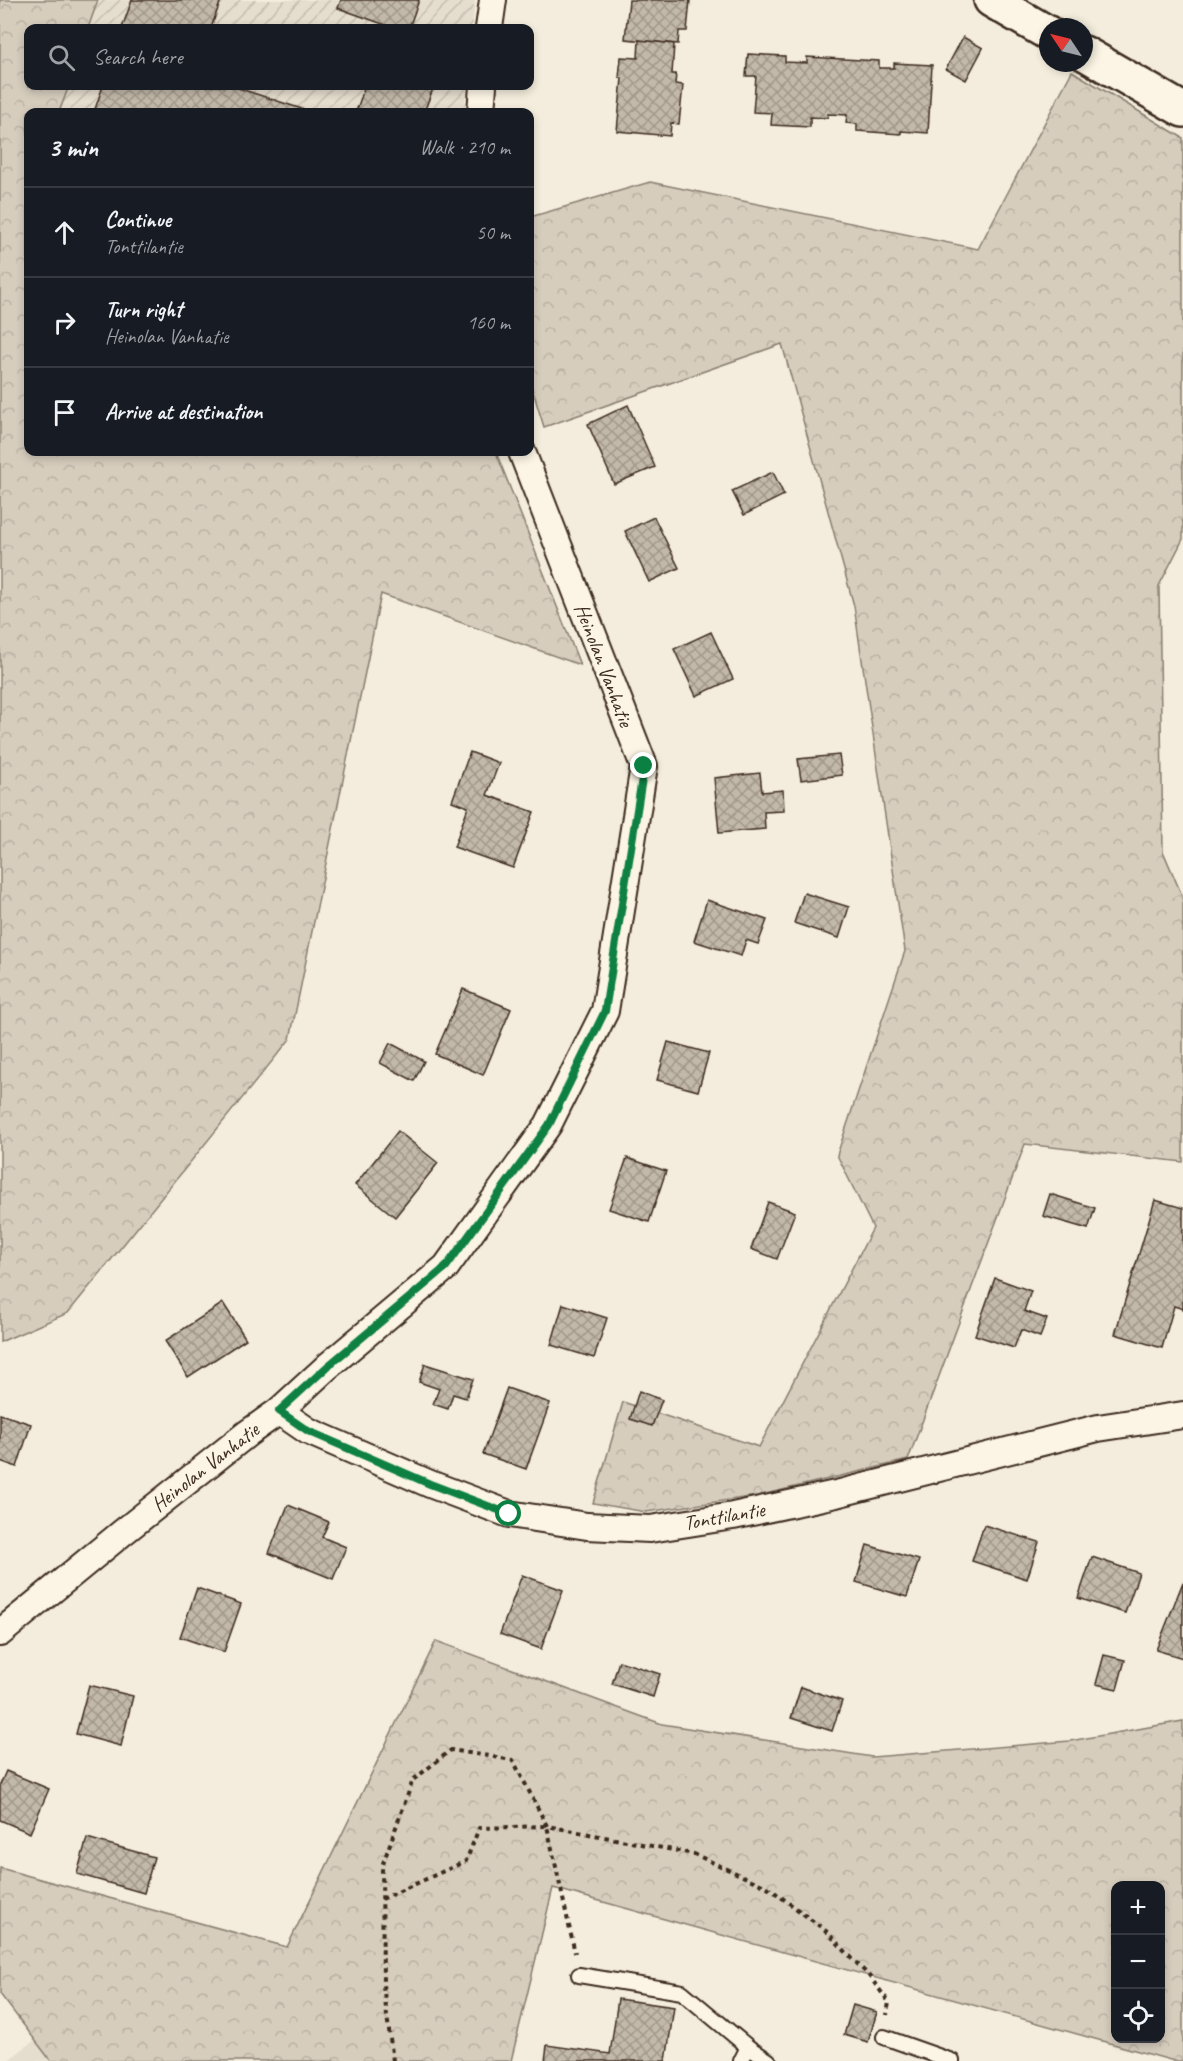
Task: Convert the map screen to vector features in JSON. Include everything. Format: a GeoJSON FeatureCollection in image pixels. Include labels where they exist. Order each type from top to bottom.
{"type":"FeatureCollection","features":[{"type":"Feature","properties":{"kind":"street"},"geometry":{"type":"LineString","coordinates":[[490,24],[493,0]]}},
{"type":"Feature","properties":{"kind":"street"},"geometry":{"type":"LineString","coordinates":[[991,0],[1039,28]]}},
{"type":"Feature","properties":{"kind":"street"},"geometry":{"type":"LineString","coordinates":[[1093,58],[1183,110]]}},
{"type":"Feature","properties":{"kind":"street"},"geometry":{"type":"LineString","coordinates":[[481,108],[483,90]]}},
{"type":"Feature","properties":{"kind":"street","name":"Heinolan Vanhatie"},"geometry":{"type":"LineString","coordinates":[[0,1634],[122,1533],[279,1411],[328,1366],[446,1267],[549,1125],[605,1011],[644,766],[524,456]]}},
{"type":"Feature","properties":{"kind":"street","name":"Tonttilantie"},"geometry":{"type":"LineString","coordinates":[[279,1411],[317,1435],[430,1484],[509,1514],[587,1526],[650,1529],[733,1516],[836,1494],[1098,1428],[1183,1415]]}},
{"type":"Feature","properties":{"kind":"lane"},"geometry":{"type":"LineString","coordinates":[[579,1975],[682,1992],[748,2047],[770,2061]]}},
{"type":"Feature","properties":{"kind":"lane"},"geometry":{"type":"LineString","coordinates":[[884,2037],[952,2061]]}},
{"type":"Feature","properties":{"kind":"lane"},"geometry":{"type":"LineString","coordinates":[[741,2061],[748,2047]]}},
{"type":"Feature","properties":{"kind":"path"},"geometry":{"type":"LineString","coordinates":[[393,2061],[383,1985],[382,1866],[413,1780],[451,1750],[513,1760],[547,1826],[579,1975]]}},
{"type":"Feature","properties":{"kind":"path"},"geometry":{"type":"LineString","coordinates":[[382,1899],[466,1861],[479,1828],[547,1826],[694,1854],[769,1888],[826,1931],[869,1976],[889,2002],[884,2037]]}},
{"type":"Feature","properties":{"kind":"shaded area"},"geometry":{"type":"Polygon","coordinates":[[[98,0],[475,0],[472,24],[89,24],[98,0]]]}},
{"type":"Feature","properties":{"kind":"shaded area"},"geometry":{"type":"Polygon","coordinates":[[[67,90],[467,90],[464,108],[61,108],[67,90]]]}},
{"type":"Feature","properties":{"kind":"shaded area"},"geometry":{"type":"Polygon","coordinates":[[[35,2040],[51,2061],[7,2061],[35,2040]]]}},
{"type":"Feature","properties":{"kind":"green space"},"geometry":{"type":"Polygon","coordinates":[[[0,0],[98,0],[89,24],[24,24],[24,90],[67,90],[61,108],[24,108],[24,456],[498,456],[580,665],[381,594],[290,1039],[68,1313],[0,1342],[0,0]]]}},
{"type":"Feature","properties":{"kind":"green space"},"geometry":{"type":"Polygon","coordinates":[[[1071,72],[1183,138],[1183,539],[1159,586],[1163,851],[1183,898],[1183,1162],[1025,1144],[908,1460],[757,1496],[646,1512],[593,1503],[623,1402],[759,1447],[873,1228],[837,1155],[905,951],[854,606],[782,344],[544,427],[534,395],[534,216],[650,182],[978,249],[1071,72]]]}},
{"type":"Feature","properties":{"kind":"green space"},"geometry":{"type":"Polygon","coordinates":[[[436,1641],[662,1724],[872,1757],[1070,1741],[1183,1721],[1183,2061],[1174,2061],[553,1888],[511,2061],[51,2061],[0,1994],[0,1868],[287,1947],[436,1641]]]}},
{"type":"Feature","properties":{"kind":"building"},"geometry":{"type":"Polygon","coordinates":[[[132,0],[221,0],[212,24],[123,24],[132,0]]]}},
{"type":"Feature","properties":{"kind":"building"},"geometry":{"type":"Polygon","coordinates":[[[341,0],[419,0],[410,24],[383,24],[338,8],[341,0]]]}},
{"type":"Feature","properties":{"kind":"building"},"geometry":{"type":"Polygon","coordinates":[[[629,0],[690,0],[687,31],[679,31],[678,44],[625,39],[629,0]]]}},
{"type":"Feature","properties":{"kind":"building"},"geometry":{"type":"Polygon","coordinates":[[[963,37],[983,48],[966,80],[946,69],[963,37]]]}},
{"type":"Feature","properties":{"kind":"building"},"geometry":{"type":"Polygon","coordinates":[[[639,40],[674,44],[672,74],[676,74],[675,84],[683,85],[679,124],[671,123],[670,136],[617,131],[622,78],[619,78],[621,57],[638,58],[639,40]]]}},
{"type":"Feature","properties":{"kind":"building"},"geometry":{"type":"Polygon","coordinates":[[[748,54],[785,56],[785,62],[807,63],[807,57],[879,61],[879,68],[894,68],[894,63],[932,65],[928,133],[857,131],[857,124],[846,123],[847,115],[828,114],[827,118],[810,117],[810,127],[771,125],[772,113],[753,112],[756,76],[746,76],[748,54]]]}},
{"type":"Feature","properties":{"kind":"building"},"geometry":{"type":"Polygon","coordinates":[[[102,90],[244,90],[299,108],[95,108],[102,90]]]}},
{"type":"Feature","properties":{"kind":"building"},"geometry":{"type":"Polygon","coordinates":[[[364,90],[432,90],[426,108],[357,108],[364,90]]]}},
{"type":"Feature","properties":{"kind":"building"},"geometry":{"type":"Polygon","coordinates":[[[628,405],[655,467],[614,484],[588,424],[628,405]]]}},
{"type":"Feature","properties":{"kind":"building"},"geometry":{"type":"Polygon","coordinates":[[[773,472],[784,495],[744,515],[732,491],[773,472]]]}},
{"type":"Feature","properties":{"kind":"building"},"geometry":{"type":"Polygon","coordinates":[[[654,517],[679,568],[649,582],[625,531],[654,517]]]}},
{"type":"Feature","properties":{"kind":"building"},"geometry":{"type":"Polygon","coordinates":[[[711,632],[733,679],[696,696],[674,649],[711,632]]]}},
{"type":"Feature","properties":{"kind":"building"},"geometry":{"type":"Polygon","coordinates":[[[470,752],[499,763],[487,795],[534,812],[513,868],[454,847],[468,807],[452,801],[470,752]]]}},
{"type":"Feature","properties":{"kind":"building"},"geometry":{"type":"Polygon","coordinates":[[[839,755],[842,775],[801,780],[798,759],[839,755]]]}},
{"type":"Feature","properties":{"kind":"building"},"geometry":{"type":"Polygon","coordinates":[[[760,773],[762,792],[783,790],[784,811],[764,812],[765,829],[719,833],[714,778],[760,773]]]}},
{"type":"Feature","properties":{"kind":"building"},"geometry":{"type":"Polygon","coordinates":[[[804,893],[849,907],[839,938],[794,923],[804,893]]]}},
{"type":"Feature","properties":{"kind":"building"},"geometry":{"type":"Polygon","coordinates":[[[707,900],[767,920],[758,944],[746,940],[741,956],[694,941],[707,900]]]}},
{"type":"Feature","properties":{"kind":"building"},"geometry":{"type":"Polygon","coordinates":[[[463,989],[511,1009],[483,1075],[435,1054],[463,989]]]}},
{"type":"Feature","properties":{"kind":"building"},"geometry":{"type":"Polygon","coordinates":[[[668,1042],[709,1053],[698,1091],[657,1080],[668,1042]]]}},
{"type":"Feature","properties":{"kind":"building"},"geometry":{"type":"Polygon","coordinates":[[[390,1043],[424,1061],[414,1081],[380,1063],[390,1043]]]}},
{"type":"Feature","properties":{"kind":"building"},"geometry":{"type":"Polygon","coordinates":[[[398,1131],[438,1163],[395,1217],[355,1185],[398,1131]]]}},
{"type":"Feature","properties":{"kind":"building"},"geometry":{"type":"Polygon","coordinates":[[[627,1158],[666,1171],[649,1222],[609,1209],[627,1158]]]}},
{"type":"Feature","properties":{"kind":"building"},"geometry":{"type":"Polygon","coordinates":[[[1050,1194],[1095,1208],[1088,1229],[1043,1216],[1050,1194]]]}},
{"type":"Feature","properties":{"kind":"building"},"geometry":{"type":"Polygon","coordinates":[[[1155,1200],[1183,1208],[1183,1309],[1174,1306],[1162,1348],[1115,1334],[1155,1200]]]}},
{"type":"Feature","properties":{"kind":"building"},"geometry":{"type":"Polygon","coordinates":[[[768,1202],[795,1212],[777,1259],[751,1249],[768,1202]]]}},
{"type":"Feature","properties":{"kind":"building"},"geometry":{"type":"Polygon","coordinates":[[[995,1278],[1031,1291],[1024,1311],[1047,1319],[1040,1337],[1021,1330],[1014,1348],[975,1335],[995,1278]]]}},
{"type":"Feature","properties":{"kind":"building"},"geometry":{"type":"Polygon","coordinates":[[[223,1303],[246,1339],[188,1377],[165,1341],[223,1303]]]}},
{"type":"Feature","properties":{"kind":"building"},"geometry":{"type":"Polygon","coordinates":[[[563,1304],[607,1318],[594,1358],[551,1345],[563,1304]]]}},
{"type":"Feature","properties":{"kind":"building"},"geometry":{"type":"Polygon","coordinates":[[[425,1364],[473,1379],[466,1398],[453,1394],[448,1409],[433,1404],[439,1389],[419,1382],[425,1364]]]}},
{"type":"Feature","properties":{"kind":"building"},"geometry":{"type":"Polygon","coordinates":[[[507,1388],[550,1403],[526,1469],[483,1454],[507,1388]]]}},
{"type":"Feature","properties":{"kind":"building"},"geometry":{"type":"Polygon","coordinates":[[[639,1391],[662,1400],[652,1426],[630,1419],[639,1391]]]}},
{"type":"Feature","properties":{"kind":"building"},"geometry":{"type":"Polygon","coordinates":[[[0,1414],[31,1424],[17,1467],[0,1461],[0,1414]]]}},
{"type":"Feature","properties":{"kind":"building"},"geometry":{"type":"Polygon","coordinates":[[[288,1505],[329,1522],[322,1537],[346,1547],[333,1579],[269,1553],[288,1505]]]}},
{"type":"Feature","properties":{"kind":"building"},"geometry":{"type":"Polygon","coordinates":[[[984,1525],[1039,1542],[1027,1579],[972,1561],[984,1525]]]}},
{"type":"Feature","properties":{"kind":"building"},"geometry":{"type":"Polygon","coordinates":[[[867,1545],[919,1560],[907,1597],[856,1582],[867,1545]]]}},
{"type":"Feature","properties":{"kind":"building"},"geometry":{"type":"Polygon","coordinates":[[[1092,1557],[1139,1573],[1125,1613],[1078,1598],[1092,1557]]]}},
{"type":"Feature","properties":{"kind":"building"},"geometry":{"type":"Polygon","coordinates":[[[522,1575],[563,1590],[541,1649],[500,1634],[522,1575]]]}},
{"type":"Feature","properties":{"kind":"building"},"geometry":{"type":"Polygon","coordinates":[[[1183,1582],[1183,1658],[1156,1650],[1183,1582]]]}},
{"type":"Feature","properties":{"kind":"building"},"geometry":{"type":"Polygon","coordinates":[[[197,1588],[241,1604],[224,1652],[180,1637],[197,1588]]]}},
{"type":"Feature","properties":{"kind":"building"},"geometry":{"type":"Polygon","coordinates":[[[1104,1655],[1125,1660],[1117,1689],[1096,1684],[1104,1655]]]}},
{"type":"Feature","properties":{"kind":"building"},"geometry":{"type":"Polygon","coordinates":[[[619,1661],[660,1674],[653,1697],[612,1684],[619,1661]]]}},
{"type":"Feature","properties":{"kind":"building"},"geometry":{"type":"Polygon","coordinates":[[[89,1685],[133,1696],[121,1746],[76,1734],[89,1685]]]}},
{"type":"Feature","properties":{"kind":"building"},"geometry":{"type":"Polygon","coordinates":[[[801,1687],[842,1701],[832,1731],[791,1718],[801,1687]]]}},
{"type":"Feature","properties":{"kind":"building"},"geometry":{"type":"Polygon","coordinates":[[[6,1771],[49,1789],[30,1833],[0,1820],[0,1785],[6,1771]]]}},
{"type":"Feature","properties":{"kind":"building"},"geometry":{"type":"Polygon","coordinates":[[[87,1838],[154,1857],[144,1893],[77,1874],[87,1838]]]}},
{"type":"Feature","properties":{"kind":"building"},"geometry":{"type":"Polygon","coordinates":[[[618,1999],[674,2007],[666,2061],[545,2061],[547,2045],[610,2054],[618,1999]]]}},
{"type":"Feature","properties":{"kind":"building"},"geometry":{"type":"Polygon","coordinates":[[[853,2005],[877,2012],[868,2042],[844,2035],[853,2005]]]}},
{"type":"Feature","properties":{"kind":"route"},"geometry":{"type":"LineString","coordinates":[[509,1514],[430,1484],[308,1431],[279,1411],[328,1366],[446,1267],[549,1125],[605,1011],[644,766]]}}]}
